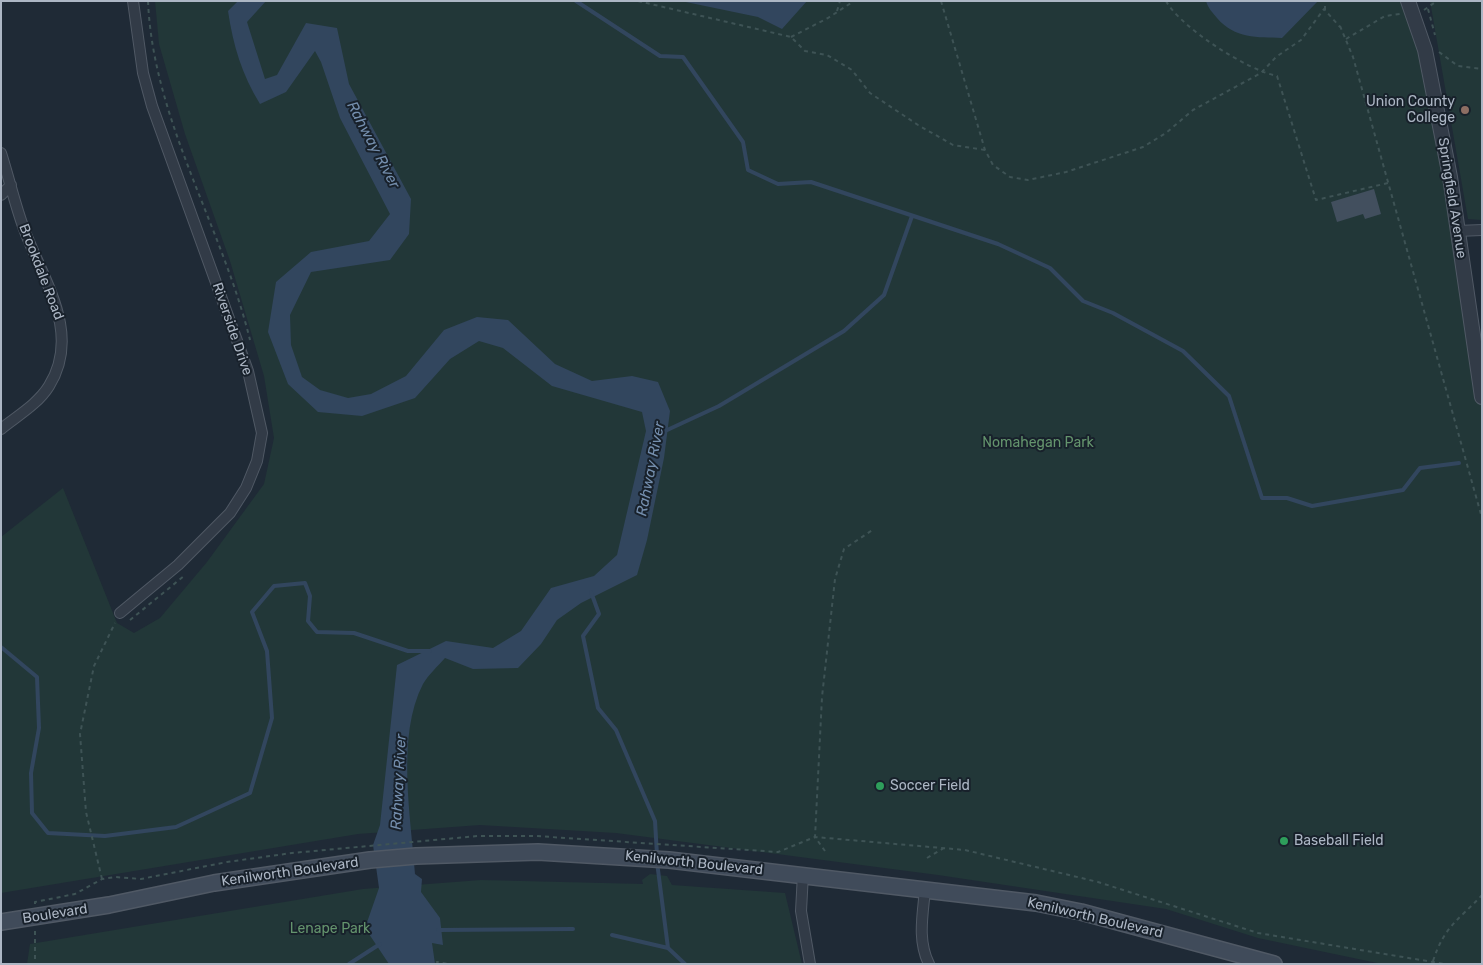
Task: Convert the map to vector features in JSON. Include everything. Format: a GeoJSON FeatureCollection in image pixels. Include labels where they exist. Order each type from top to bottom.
{"type":"FeatureCollection","features":[{"type":"Feature","properties":{"kind":"main road","name":"Kenilworth Boulevard"},"geometry":{"type":"LineString","coordinates":[[109,906],[214,883],[370,860],[416,848],[538,852],[647,850],[803,874],[1026,902],[1081,912],[1274,964]]}},
{"type":"Feature","properties":{"kind":"main road","name":"Boulevard"},"geometry":{"type":"LineString","coordinates":[[1,922],[109,906]]}},
{"type":"Feature","properties":{"kind":"street","name":"Riverside Drive"},"geometry":{"type":"LineString","coordinates":[[120,614],[178,565],[230,513],[246,488],[254,470],[262,432],[248,370],[152,106],[143,74],[133,1]]}},
{"type":"Feature","properties":{"kind":"street","name":"Springfield Avenue"},"geometry":{"type":"LineString","coordinates":[[1410,7],[1425,50],[1450,177],[1482,397]]}},
{"type":"Feature","properties":{"kind":"street","name":"Brookdale Road"},"geometry":{"type":"LineString","coordinates":[[1,153],[24,228],[59,314],[63,346],[57,372],[44,394],[1,429]]}},
{"type":"Feature","properties":{"kind":"street"},"geometry":{"type":"LineString","coordinates":[[1,195],[11,185]]}},
{"type":"Feature","properties":{"kind":"street"},"geometry":{"type":"LineString","coordinates":[[1458,231],[1482,230]]}},
{"type":"Feature","properties":{"kind":"street"},"geometry":{"type":"LineString","coordinates":[[803,874],[801,911],[810,964]]}},
{"type":"Feature","properties":{"kind":"street"},"geometry":{"type":"LineString","coordinates":[[924,889],[921,937],[922,948],[929,964]]}},
{"type":"Feature","properties":{"kind":"path"},"geometry":{"type":"LineString","coordinates":[[148,1],[156,60],[169,107],[251,344]]}},
{"type":"Feature","properties":{"kind":"path"},"geometry":{"type":"LineString","coordinates":[[638,1],[790,36],[805,52],[827,55],[852,70],[870,93],[918,125],[953,145],[986,150]]}},
{"type":"Feature","properties":{"kind":"path"},"geometry":{"type":"LineString","coordinates":[[836,13],[840,1]]}},
{"type":"Feature","properties":{"kind":"path"},"geometry":{"type":"LineString","coordinates":[[790,36],[836,13],[854,1]]}},
{"type":"Feature","properties":{"kind":"path"},"geometry":{"type":"LineString","coordinates":[[942,1],[986,150],[993,165],[1010,177],[1028,180],[1066,172],[1143,147],[1166,133],[1193,110],[1261,73],[1276,57],[1301,40],[1324,9],[1325,1]]}},
{"type":"Feature","properties":{"kind":"path"},"geometry":{"type":"LineString","coordinates":[[1166,1],[1171,11],[1200,35],[1261,73],[1277,76],[1316,200],[1389,183]]}},
{"type":"Feature","properties":{"kind":"path"},"geometry":{"type":"LineString","coordinates":[[1435,36],[1428,9],[1437,1]]}},
{"type":"Feature","properties":{"kind":"path"},"geometry":{"type":"LineString","coordinates":[[1346,39],[1384,16],[1410,7]]}},
{"type":"Feature","properties":{"kind":"path"},"geometry":{"type":"LineString","coordinates":[[1324,9],[1340,27],[1354,57],[1482,518]]}},
{"type":"Feature","properties":{"kind":"path"},"geometry":{"type":"LineString","coordinates":[[1437,44],[1439,53],[1458,66],[1482,69]]}},
{"type":"Feature","properties":{"kind":"path"},"geometry":{"type":"LineString","coordinates":[[825,851],[815,837],[822,697],[835,579],[844,549],[874,529]]}},
{"type":"Feature","properties":{"kind":"path"},"geometry":{"type":"LineString","coordinates":[[102,879],[86,812],[80,734],[94,666],[120,614],[131,620],[185,574]]}},
{"type":"Feature","properties":{"kind":"path"},"geometry":{"type":"LineString","coordinates":[[35,902],[74,894],[102,879],[140,879],[227,862],[370,845],[416,848],[478,836],[536,836],[670,853],[778,852],[815,837],[965,850],[1098,882],[1258,933],[1445,964]]}},
{"type":"Feature","properties":{"kind":"path"},"geometry":{"type":"LineString","coordinates":[[927,858],[944,848]]}},
{"type":"Feature","properties":{"kind":"path"},"geometry":{"type":"LineString","coordinates":[[1433,961],[1439,942],[1451,924],[1482,895]]}},
{"type":"Feature","properties":{"kind":"path"},"geometry":{"type":"LineString","coordinates":[[35,932],[35,964]]}},
{"type":"Feature","properties":{"kind":"path"},"geometry":{"type":"LineString","coordinates":[[438,964],[437,962],[448,964]]}},
{"type":"Feature","properties":{"kind":"green space","name":"Nomahegan Park"},"geometry":{"type":"Polygon","coordinates":[[[155,1],[1408,1],[1425,50],[1482,397],[1482,964],[1382,964],[1258,938],[1166,909],[938,875],[616,833],[480,825],[358,834],[1,893],[1,537],[63,488],[117,623],[134,633],[160,618],[207,562],[264,484],[274,438],[264,376],[230,261],[185,134],[159,44],[155,1]]]}},
{"type":"Feature","properties":{"kind":"green space","name":"Union County College"},"geometry":{"type":"Polygon","coordinates":[[[1430,1],[1482,1],[1482,220],[1468,219],[1430,1]]]}},
{"type":"Feature","properties":{"kind":"green space","name":"Lenape Park"},"geometry":{"type":"Polygon","coordinates":[[[650,874],[667,876],[672,885],[785,893],[802,964],[27,964],[30,944],[363,889],[481,880],[643,884],[642,880],[650,874]]]}},
{"type":"Feature","properties":{"kind":"water","name":"Rahway River"},"geometry":{"type":"Polygon","coordinates":[[[238,1],[266,1],[247,22],[265,79],[277,75],[306,23],[337,28],[349,84],[411,199],[409,234],[390,260],[311,272],[290,315],[291,345],[302,377],[320,390],[348,398],[371,394],[406,376],[444,330],[477,317],[508,320],[555,364],[592,381],[632,376],[658,382],[670,411],[664,458],[647,540],[637,575],[581,603],[557,620],[541,644],[518,668],[473,669],[445,658],[423,684],[415,705],[410,728],[407,777],[415,874],[422,879],[421,892],[440,918],[443,945],[432,943],[435,964],[389,964],[365,928],[379,888],[373,845],[380,825],[397,665],[446,641],[493,648],[521,631],[551,588],[594,576],[617,555],[646,431],[642,412],[552,386],[503,348],[479,341],[450,359],[415,398],[362,416],[318,412],[288,384],[268,332],[276,282],[311,252],[369,241],[390,214],[340,118],[321,62],[315,51],[286,92],[260,104],[243,71],[233,36],[228,11],[238,1]]]}},
{"type":"Feature","properties":{"kind":"water"},"geometry":{"type":"Polygon","coordinates":[[[681,1],[807,1],[782,29],[758,17],[681,1]]]}},
{"type":"Feature","properties":{"kind":"water"},"geometry":{"type":"Polygon","coordinates":[[[1206,1],[1318,1],[1282,38],[1247,36],[1231,30],[1217,18],[1206,1]]]}},
{"type":"Feature","properties":{"kind":"building"},"geometry":{"type":"Polygon","coordinates":[[[1374,189],[1381,214],[1365,219],[1363,214],[1337,222],[1331,202],[1374,189]]]}},
{"type":"Feature","properties":{"kind":"waterway"},"geometry":{"type":"LineString","coordinates":[[576,1],[660,56],[683,57],[743,142],[748,170],[778,184],[811,182],[998,244],[1050,268],[1083,301],[1113,313],[1183,351],[1229,396],[1262,498],[1287,498],[1312,506],[1403,490],[1420,468],[1459,463]]}},
{"type":"Feature","properties":{"kind":"waterway","name":"Rahway River"},"geometry":{"type":"LineString","coordinates":[[665,431],[719,406],[844,331],[884,295],[912,216]]}},
{"type":"Feature","properties":{"kind":"waterway"},"geometry":{"type":"LineString","coordinates":[[1,647],[37,677],[39,728],[31,773],[32,813],[48,833],[105,836],[176,827],[250,793],[272,718],[267,651],[252,612],[274,586],[305,583],[310,596],[308,621],[317,632],[354,633],[408,651],[430,651]]}},
{"type":"Feature","properties":{"kind":"waterway"},"geometry":{"type":"LineString","coordinates":[[591,592],[599,614],[583,636],[598,708],[616,730],[655,821],[657,855]]}},
{"type":"Feature","properties":{"kind":"waterway"},"geometry":{"type":"LineString","coordinates":[[657,862],[668,948],[685,964]]}},
{"type":"Feature","properties":{"kind":"waterway"},"geometry":{"type":"LineString","coordinates":[[438,930],[573,929]]}},
{"type":"Feature","properties":{"kind":"waterway"},"geometry":{"type":"LineString","coordinates":[[612,935],[668,948]]}},
{"type":"Feature","properties":{"kind":"waterway"},"geometry":{"type":"LineString","coordinates":[[349,964],[380,944]]}},
{"type":"Feature","properties":{"kind":"place","name":"Union County College"},"geometry":{"type":"Point","coordinates":[1465,110]}},
{"type":"Feature","properties":{"kind":"place","name":"Soccer Field"},"geometry":{"type":"Point","coordinates":[880,786]}},
{"type":"Feature","properties":{"kind":"place","name":"Baseball Field"},"geometry":{"type":"Point","coordinates":[1284,841]}}]}
